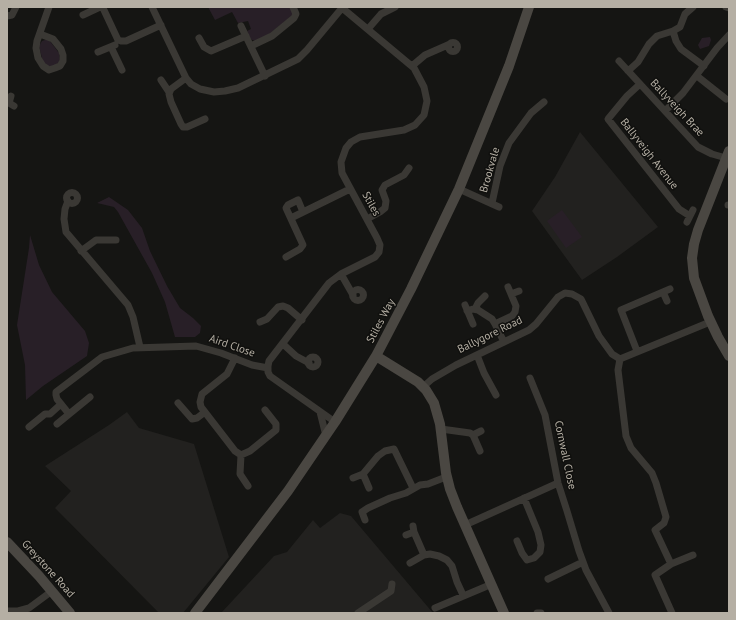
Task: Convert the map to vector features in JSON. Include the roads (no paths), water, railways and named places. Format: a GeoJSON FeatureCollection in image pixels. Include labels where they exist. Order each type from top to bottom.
{"type":"FeatureCollection","features":[{"type":"Feature","properties":{"kind":"main road","name":"Stiles Way"},"geometry":{"type":"LineString","coordinates":[[195,613],[288,492],[326,436],[376,356],[411,289],[459,189],[509,66],[529,7]]}},
{"type":"Feature","properties":{"kind":"main road"},"geometry":{"type":"LineString","coordinates":[[728,155],[698,230],[692,254],[694,278],[710,322],[729,356]]}},
{"type":"Feature","properties":{"kind":"main road"},"geometry":{"type":"LineString","coordinates":[[376,356],[412,378],[423,387],[431,398],[441,429],[446,476],[455,503],[504,613]]}},
{"type":"Feature","properties":{"kind":"main road","name":"Greystone Road"},"geometry":{"type":"LineString","coordinates":[[7,542],[70,613]]}},
{"type":"Feature","properties":{"kind":"street"},"geometry":{"type":"LineString","coordinates":[[7,16],[12,15],[16,7]]}},
{"type":"Feature","properties":{"kind":"street"},"geometry":{"type":"LineString","coordinates":[[40,34],[55,40],[61,49],[63,55],[60,66],[47,69],[40,61],[36,46],[40,34],[49,7]]}},
{"type":"Feature","properties":{"kind":"street"},"geometry":{"type":"LineString","coordinates":[[152,7],[186,78],[191,84],[200,89],[217,92],[238,88],[293,62],[301,56],[341,7]]}},
{"type":"Feature","properties":{"kind":"street"},"geometry":{"type":"LineString","coordinates":[[251,46],[272,36],[294,18],[295,13],[293,7]]}},
{"type":"Feature","properties":{"kind":"street","name":"Stiles"},"geometry":{"type":"LineString","coordinates":[[268,368],[270,362],[325,288],[341,274],[374,258],[378,254],[380,248],[379,241],[342,173],[340,165],[342,156],[349,144],[356,139],[365,136],[409,128],[418,123],[424,115],[426,108],[426,94],[420,78],[412,66],[341,7]]}},
{"type":"Feature","properties":{"kind":"street"},"geometry":{"type":"LineString","coordinates":[[368,29],[381,14],[395,7]]}},
{"type":"Feature","properties":{"kind":"street"},"geometry":{"type":"LineString","coordinates":[[628,71],[638,62],[649,44],[658,36],[673,31],[680,26],[685,14],[693,7]]}},
{"type":"Feature","properties":{"kind":"street"},"geometry":{"type":"LineString","coordinates":[[83,15],[103,8],[118,40],[121,42],[161,25]]}},
{"type":"Feature","properties":{"kind":"street"},"geometry":{"type":"LineString","coordinates":[[241,26],[265,76]]}},
{"type":"Feature","properties":{"kind":"street"},"geometry":{"type":"LineString","coordinates":[[673,31],[681,49],[704,66]]}},
{"type":"Feature","properties":{"kind":"street"},"geometry":{"type":"LineString","coordinates":[[199,38],[204,47],[211,51],[246,36]]}},
{"type":"Feature","properties":{"kind":"street"},"geometry":{"type":"LineString","coordinates":[[665,111],[683,93],[729,37]]}},
{"type":"Feature","properties":{"kind":"street"},"geometry":{"type":"LineString","coordinates":[[98,52],[111,47],[118,40]]}},
{"type":"Feature","properties":{"kind":"street"},"geometry":{"type":"LineString","coordinates":[[412,66],[425,54],[450,44]]}},
{"type":"Feature","properties":{"kind":"street"},"geometry":{"type":"LineString","coordinates":[[111,47],[122,70]]}},
{"type":"Feature","properties":{"kind":"street","name":"Ballyveigh Brae"},"geometry":{"type":"LineString","coordinates":[[619,61],[698,147],[712,154],[728,155]]}},
{"type":"Feature","properties":{"kind":"street"},"geometry":{"type":"LineString","coordinates":[[697,76],[726,99]]}},
{"type":"Feature","properties":{"kind":"street"},"geometry":{"type":"LineString","coordinates":[[169,92],[186,78]]}},
{"type":"Feature","properties":{"kind":"street"},"geometry":{"type":"LineString","coordinates":[[161,80],[169,92],[171,102],[180,124],[183,127],[189,127],[205,119]]}},
{"type":"Feature","properties":{"kind":"street","name":"Ballyveigh Avenue"},"geometry":{"type":"LineString","coordinates":[[640,84],[627,96],[608,119],[678,209],[690,216]]}},
{"type":"Feature","properties":{"kind":"street","name":"Brookvale"},"geometry":{"type":"LineString","coordinates":[[492,203],[500,166],[509,143],[539,102]]}},
{"type":"Feature","properties":{"kind":"street"},"geometry":{"type":"LineString","coordinates":[[367,220],[385,208],[386,203],[382,190],[385,185],[404,175],[409,168]]}},
{"type":"Feature","properties":{"kind":"street"},"geometry":{"type":"LineString","coordinates":[[291,218],[350,189]]}},
{"type":"Feature","properties":{"kind":"street","name":"Brookvale"},"geometry":{"type":"LineString","coordinates":[[459,189],[499,207]]}},
{"type":"Feature","properties":{"kind":"street"},"geometry":{"type":"LineString","coordinates":[[286,256],[300,250],[302,247],[301,239],[286,208],[288,205],[298,200],[303,212]]}},
{"type":"Feature","properties":{"kind":"street"},"geometry":{"type":"LineString","coordinates":[[68,201],[64,228],[81,251],[128,305],[133,317],[140,347]]}},
{"type":"Feature","properties":{"kind":"street"},"geometry":{"type":"LineString","coordinates":[[81,251],[96,240],[116,240]]}},
{"type":"Feature","properties":{"kind":"street"},"geometry":{"type":"LineString","coordinates":[[341,274],[353,294]]}},
{"type":"Feature","properties":{"kind":"street"},"geometry":{"type":"LineString","coordinates":[[637,351],[621,310],[670,289]]}},
{"type":"Feature","properties":{"kind":"street"},"geometry":{"type":"LineString","coordinates":[[495,324],[512,316],[515,312],[516,306],[510,291],[519,291]]}},
{"type":"Feature","properties":{"kind":"street"},"geometry":{"type":"LineString","coordinates":[[663,292],[667,302]]}},
{"type":"Feature","properties":{"kind":"street","name":"Ballygore Road"},"geometry":{"type":"LineString","coordinates":[[423,387],[443,372],[531,328],[558,297],[570,293],[581,299],[599,336],[612,354],[620,359]]}},
{"type":"Feature","properties":{"kind":"street"},"geometry":{"type":"LineString","coordinates":[[475,309],[478,303],[485,296]]}},
{"type":"Feature","properties":{"kind":"street"},"geometry":{"type":"LineString","coordinates":[[260,322],[269,318],[278,308],[283,306],[288,308],[302,320]]}},
{"type":"Feature","properties":{"kind":"street"},"geometry":{"type":"LineString","coordinates":[[473,324],[466,308],[475,309],[488,317],[495,324],[504,342]]}},
{"type":"Feature","properties":{"kind":"street"},"geometry":{"type":"LineString","coordinates":[[671,564],[655,530],[664,523],[666,519],[656,483],[649,469],[631,448],[626,436],[618,370],[620,359],[710,322]]}},
{"type":"Feature","properties":{"kind":"street"},"geometry":{"type":"LineString","coordinates":[[283,344],[309,363]]}},
{"type":"Feature","properties":{"kind":"street","name":"Aird Close"},"geometry":{"type":"LineString","coordinates":[[61,404],[56,398],[56,392],[96,362],[113,353],[140,347],[196,346],[216,351],[255,366],[268,368]]}},
{"type":"Feature","properties":{"kind":"street"},"geometry":{"type":"LineString","coordinates":[[476,355],[496,395]]}},
{"type":"Feature","properties":{"kind":"street"},"geometry":{"type":"LineString","coordinates":[[235,358],[227,374],[202,394],[200,402],[205,412],[235,451],[242,455]]}},
{"type":"Feature","properties":{"kind":"street"},"geometry":{"type":"LineString","coordinates":[[268,368],[270,376],[335,422]]}},
{"type":"Feature","properties":{"kind":"street","name":"Cornwall Close"},"geometry":{"type":"LineString","coordinates":[[530,378],[546,415],[558,483],[583,562],[609,613]]}},
{"type":"Feature","properties":{"kind":"street"},"geometry":{"type":"LineString","coordinates":[[57,424],[90,397]]}},
{"type":"Feature","properties":{"kind":"street"},"geometry":{"type":"LineString","coordinates":[[178,403],[192,419],[197,418],[205,412]]}},
{"type":"Feature","properties":{"kind":"street"},"geometry":{"type":"LineString","coordinates":[[29,427],[45,414],[50,414],[61,404],[69,414]]}},
{"type":"Feature","properties":{"kind":"street"},"geometry":{"type":"LineString","coordinates":[[40,408],[45,414]]}},
{"type":"Feature","properties":{"kind":"street"},"geometry":{"type":"LineString","coordinates":[[248,486],[237,475],[242,455],[250,451],[276,430],[276,423],[265,410]]}},
{"type":"Feature","properties":{"kind":"street"},"geometry":{"type":"LineString","coordinates":[[320,412],[326,436]]}},
{"type":"Feature","properties":{"kind":"street"},"geometry":{"type":"LineString","coordinates":[[441,429],[470,433],[473,435],[480,451]]}},
{"type":"Feature","properties":{"kind":"street"},"geometry":{"type":"LineString","coordinates":[[473,435],[481,431]]}},
{"type":"Feature","properties":{"kind":"street"},"geometry":{"type":"LineString","coordinates":[[353,478],[363,474],[378,456],[385,451],[394,449],[413,488]]}},
{"type":"Feature","properties":{"kind":"street"},"geometry":{"type":"LineString","coordinates":[[363,474],[369,488]]}},
{"type":"Feature","properties":{"kind":"street"},"geometry":{"type":"LineString","coordinates":[[365,520],[362,512],[390,498],[406,493],[413,488],[446,476]]}},
{"type":"Feature","properties":{"kind":"street"},"geometry":{"type":"LineString","coordinates":[[465,525],[558,483]]}},
{"type":"Feature","properties":{"kind":"street"},"geometry":{"type":"LineString","coordinates":[[517,541],[527,560],[534,558],[540,552],[541,545],[538,532],[524,498]]}},
{"type":"Feature","properties":{"kind":"street"},"geometry":{"type":"LineString","coordinates":[[406,535],[414,529],[424,555]]}},
{"type":"Feature","properties":{"kind":"street"},"geometry":{"type":"LineString","coordinates":[[410,563],[424,555],[439,556],[447,560],[452,566],[463,595]]}},
{"type":"Feature","properties":{"kind":"street"},"geometry":{"type":"LineString","coordinates":[[672,613],[655,575],[671,564],[692,555]]}},
{"type":"Feature","properties":{"kind":"street"},"geometry":{"type":"LineString","coordinates":[[548,579],[583,562]]}},
{"type":"Feature","properties":{"kind":"street"},"geometry":{"type":"LineString","coordinates":[[358,613],[391,591],[392,584]]}},
{"type":"Feature","properties":{"kind":"street"},"geometry":{"type":"LineString","coordinates":[[439,609],[463,595],[492,584]]}},
{"type":"Feature","properties":{"kind":"street"},"geometry":{"type":"LineString","coordinates":[[7,611],[18,612],[32,606],[52,591]]}}]}
